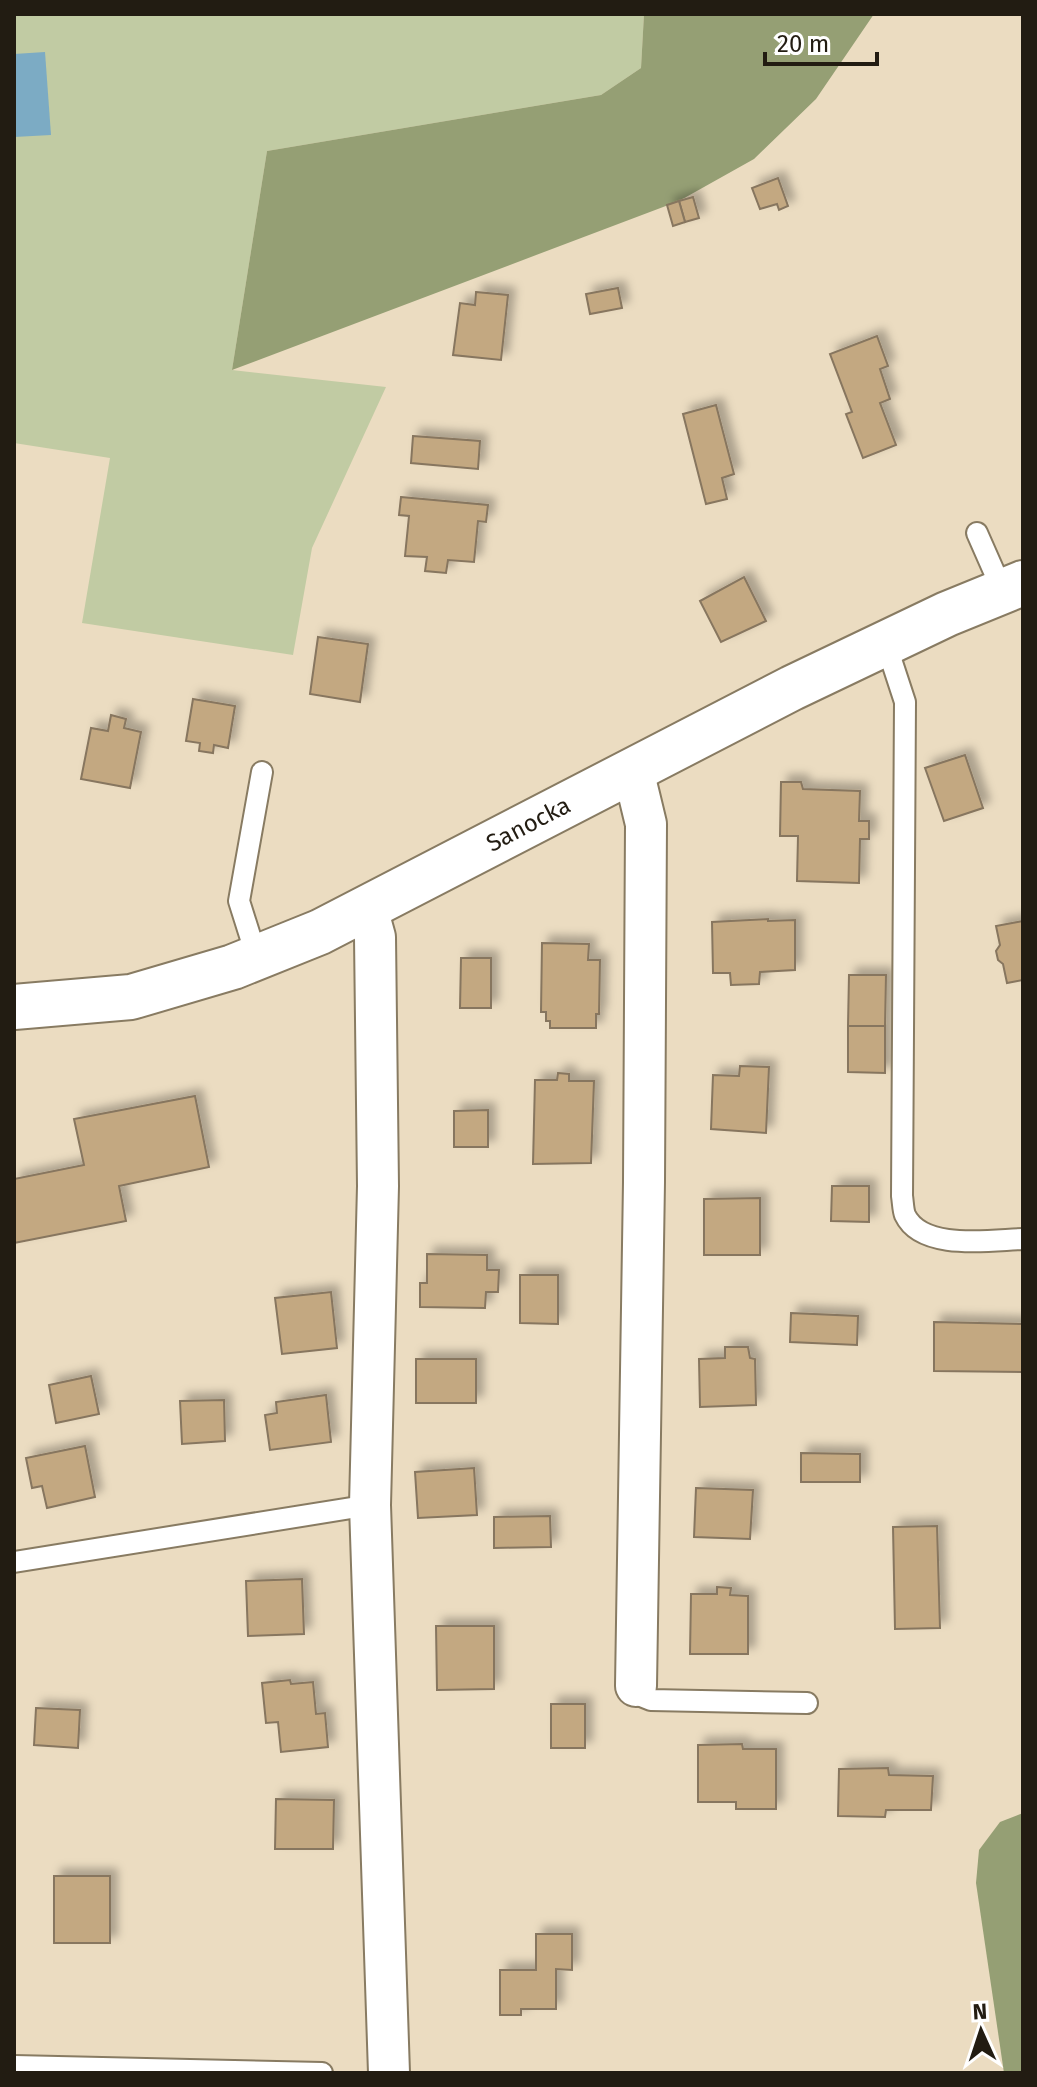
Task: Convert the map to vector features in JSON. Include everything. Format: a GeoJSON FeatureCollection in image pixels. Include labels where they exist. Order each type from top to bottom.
{"type":"FeatureCollection","features":[{"type":"Feature","properties":{"kind":"main road","name":"Sanocka"},"geometry":{"type":"LineString","coordinates":[[14,1007],[131,997],[257,958],[320,932],[792,688],[1013,587]]}},
{"type":"Feature","properties":{"kind":"street"},"geometry":{"type":"LineString","coordinates":[[633,770],[646,824],[636,1686]]}},
{"type":"Feature","properties":{"kind":"street"},"geometry":{"type":"LineString","coordinates":[[367,908],[375,937],[378,1186],[370,1505],[389,2073]]}},
{"type":"Feature","properties":{"kind":"lane"},"geometry":{"type":"LineString","coordinates":[[977,533],[1013,587]]}},
{"type":"Feature","properties":{"kind":"lane"},"geometry":{"type":"LineString","coordinates":[[886,644],[905,702],[902,1196],[905,1214],[915,1229],[931,1238],[1023,1239]]}},
{"type":"Feature","properties":{"kind":"lane"},"geometry":{"type":"LineString","coordinates":[[257,958],[239,901],[262,772]]}},
{"type":"Feature","properties":{"kind":"lane"},"geometry":{"type":"LineString","coordinates":[[14,1562],[370,1505]]}},
{"type":"Feature","properties":{"kind":"lane"},"geometry":{"type":"LineString","coordinates":[[636,1686],[641,1696],[651,1700],[807,1703]]}},
{"type":"Feature","properties":{"kind":"lane"},"geometry":{"type":"LineString","coordinates":[[14,2066],[322,2073]]}},
{"type":"Feature","properties":{"kind":"green space"},"geometry":{"type":"Polygon","coordinates":[[[14,14],[644,14],[641,68],[601,95],[267,151],[232,370],[386,387],[312,548],[293,655],[82,623],[110,458],[14,443],[14,14]]]}},
{"type":"Feature","properties":{"kind":"green space"},"geometry":{"type":"Polygon","coordinates":[[[644,14],[874,14],[816,99],[754,159],[679,201],[232,370],[267,151],[601,95],[641,68],[644,14]]]}},
{"type":"Feature","properties":{"kind":"green space"},"geometry":{"type":"Polygon","coordinates":[[[1023,1813],[1023,2073],[1004,2073],[976,1883],[979,1850],[1000,1822],[1023,1813]]]}},
{"type":"Feature","properties":{"kind":"water"},"geometry":{"type":"Polygon","coordinates":[[[45,52],[51,135],[14,137],[14,54],[45,52]]]}},
{"type":"Feature","properties":{"kind":"building"},"geometry":{"type":"Polygon","coordinates":[[[778,178],[788,206],[779,210],[777,204],[760,209],[752,188],[778,178]]]}},
{"type":"Feature","properties":{"kind":"building"},"geometry":{"type":"Polygon","coordinates":[[[693,197],[699,218],[685,222],[679,201],[693,197]]]}},
{"type":"Feature","properties":{"kind":"building"},"geometry":{"type":"Polygon","coordinates":[[[679,201],[685,222],[673,226],[667,205],[679,201]]]}},
{"type":"Feature","properties":{"kind":"building"},"geometry":{"type":"Polygon","coordinates":[[[618,288],[622,308],[590,314],[586,294],[618,288]]]}},
{"type":"Feature","properties":{"kind":"building"},"geometry":{"type":"Polygon","coordinates":[[[476,292],[508,295],[501,360],[453,355],[460,303],[475,305],[476,292]]]}},
{"type":"Feature","properties":{"kind":"building"},"geometry":{"type":"Polygon","coordinates":[[[877,336],[888,366],[880,369],[890,399],[880,403],[896,445],[863,458],[846,414],[852,412],[830,354],[877,336]]]}},
{"type":"Feature","properties":{"kind":"building"},"geometry":{"type":"Polygon","coordinates":[[[716,405],[734,474],[722,478],[727,499],[706,504],[683,414],[716,405]]]}},
{"type":"Feature","properties":{"kind":"building"},"geometry":{"type":"Polygon","coordinates":[[[413,436],[480,441],[478,469],[411,463],[413,436]]]}},
{"type":"Feature","properties":{"kind":"building"},"geometry":{"type":"Polygon","coordinates":[[[401,497],[488,505],[486,522],[478,521],[474,562],[448,560],[446,573],[425,571],[427,557],[405,556],[409,516],[399,515],[401,497]]]}},
{"type":"Feature","properties":{"kind":"building"},"geometry":{"type":"Polygon","coordinates":[[[744,577],[766,621],[721,642],[700,601],[744,577]]]}},
{"type":"Feature","properties":{"kind":"building"},"geometry":{"type":"Polygon","coordinates":[[[318,637],[368,644],[360,702],[310,694],[318,637]]]}},
{"type":"Feature","properties":{"kind":"building"},"geometry":{"type":"Polygon","coordinates":[[[193,699],[235,706],[228,748],[214,745],[213,753],[199,751],[200,743],[186,741],[193,699]]]}},
{"type":"Feature","properties":{"kind":"building"},"geometry":{"type":"Polygon","coordinates":[[[111,715],[126,719],[124,728],[141,732],[130,788],[81,779],[91,728],[108,731],[111,715]]]}},
{"type":"Feature","properties":{"kind":"building"},"geometry":{"type":"Polygon","coordinates":[[[965,755],[983,808],[944,821],[925,768],[965,755]]]}},
{"type":"Feature","properties":{"kind":"building"},"geometry":{"type":"Polygon","coordinates":[[[781,782],[801,782],[803,789],[860,791],[859,821],[869,821],[869,839],[860,839],[859,883],[797,881],[798,836],[780,836],[781,782]]]}},
{"type":"Feature","properties":{"kind":"building"},"geometry":{"type":"Polygon","coordinates":[[[795,920],[795,970],[760,972],[759,984],[731,985],[730,973],[713,973],[712,922],[795,920]]]}},
{"type":"Feature","properties":{"kind":"building"},"geometry":{"type":"Polygon","coordinates":[[[1023,921],[1023,980],[1007,983],[996,951],[1000,945],[996,926],[1023,921]]]}},
{"type":"Feature","properties":{"kind":"building"},"geometry":{"type":"Polygon","coordinates":[[[542,943],[589,944],[588,960],[600,960],[596,1028],[550,1028],[546,1012],[541,1012],[542,943]]]}},
{"type":"Feature","properties":{"kind":"building"},"geometry":{"type":"Polygon","coordinates":[[[461,958],[491,958],[491,1008],[460,1008],[461,958]]]}},
{"type":"Feature","properties":{"kind":"building"},"geometry":{"type":"Polygon","coordinates":[[[849,975],[886,975],[885,1026],[848,1026],[849,975]]]}},
{"type":"Feature","properties":{"kind":"building"},"geometry":{"type":"Polygon","coordinates":[[[848,1026],[885,1026],[885,1073],[848,1072],[848,1026]]]}},
{"type":"Feature","properties":{"kind":"building"},"geometry":{"type":"Polygon","coordinates":[[[740,1066],[769,1067],[766,1133],[711,1129],[713,1075],[739,1076],[740,1066]]]}},
{"type":"Feature","properties":{"kind":"building"},"geometry":{"type":"Polygon","coordinates":[[[558,1073],[569,1074],[569,1081],[594,1081],[591,1163],[533,1164],[535,1080],[557,1080],[558,1073]]]}},
{"type":"Feature","properties":{"kind":"building"},"geometry":{"type":"Polygon","coordinates":[[[195,1096],[209,1167],[119,1186],[126,1221],[14,1243],[14,1179],[84,1165],[74,1119],[195,1096]]]}},
{"type":"Feature","properties":{"kind":"building"},"geometry":{"type":"Polygon","coordinates":[[[488,1110],[488,1147],[454,1147],[454,1111],[488,1110]]]}},
{"type":"Feature","properties":{"kind":"building"},"geometry":{"type":"Polygon","coordinates":[[[832,1186],[869,1186],[869,1222],[831,1221],[832,1186]]]}},
{"type":"Feature","properties":{"kind":"building"},"geometry":{"type":"Polygon","coordinates":[[[760,1198],[760,1255],[704,1255],[704,1199],[760,1198]]]}},
{"type":"Feature","properties":{"kind":"building"},"geometry":{"type":"Polygon","coordinates":[[[427,1254],[487,1255],[487,1270],[499,1270],[498,1292],[486,1292],[485,1308],[420,1307],[420,1283],[427,1283],[427,1254]]]}},
{"type":"Feature","properties":{"kind":"building"},"geometry":{"type":"Polygon","coordinates":[[[520,1275],[558,1275],[558,1324],[520,1323],[520,1275]]]}},
{"type":"Feature","properties":{"kind":"building"},"geometry":{"type":"Polygon","coordinates":[[[331,1292],[337,1348],[282,1354],[275,1298],[331,1292]]]}},
{"type":"Feature","properties":{"kind":"building"},"geometry":{"type":"Polygon","coordinates":[[[791,1313],[858,1316],[857,1345],[790,1342],[791,1313]]]}},
{"type":"Feature","properties":{"kind":"building"},"geometry":{"type":"Polygon","coordinates":[[[934,1322],[1023,1324],[1023,1372],[934,1371],[934,1322]]]}},
{"type":"Feature","properties":{"kind":"building"},"geometry":{"type":"Polygon","coordinates":[[[725,1347],[748,1347],[750,1358],[755,1359],[756,1405],[700,1407],[699,1359],[725,1358],[725,1347]]]}},
{"type":"Feature","properties":{"kind":"building"},"geometry":{"type":"Polygon","coordinates":[[[416,1359],[476,1359],[476,1403],[416,1403],[416,1359]]]}},
{"type":"Feature","properties":{"kind":"building"},"geometry":{"type":"Polygon","coordinates":[[[91,1376],[99,1414],[56,1423],[49,1385],[91,1376]]]}},
{"type":"Feature","properties":{"kind":"building"},"geometry":{"type":"Polygon","coordinates":[[[326,1395],[331,1442],[270,1450],[265,1415],[277,1413],[276,1402],[326,1395]]]}},
{"type":"Feature","properties":{"kind":"building"},"geometry":{"type":"Polygon","coordinates":[[[224,1400],[225,1441],[182,1444],[180,1401],[224,1400]]]}},
{"type":"Feature","properties":{"kind":"building"},"geometry":{"type":"Polygon","coordinates":[[[85,1446],[95,1497],[47,1508],[42,1486],[32,1488],[26,1458],[85,1446]]]}},
{"type":"Feature","properties":{"kind":"building"},"geometry":{"type":"Polygon","coordinates":[[[801,1453],[860,1454],[860,1482],[801,1482],[801,1453]]]}},
{"type":"Feature","properties":{"kind":"building"},"geometry":{"type":"Polygon","coordinates":[[[474,1468],[477,1515],[418,1518],[415,1472],[474,1468]]]}},
{"type":"Feature","properties":{"kind":"building"},"geometry":{"type":"Polygon","coordinates":[[[696,1488],[753,1490],[750,1539],[694,1537],[696,1488]]]}},
{"type":"Feature","properties":{"kind":"building"},"geometry":{"type":"Polygon","coordinates":[[[550,1516],[551,1547],[494,1548],[494,1517],[550,1516]]]}},
{"type":"Feature","properties":{"kind":"building"},"geometry":{"type":"Polygon","coordinates":[[[937,1526],[940,1628],[895,1629],[893,1527],[937,1526]]]}},
{"type":"Feature","properties":{"kind":"building"},"geometry":{"type":"Polygon","coordinates":[[[302,1579],[304,1634],[248,1636],[246,1581],[302,1579]]]}},
{"type":"Feature","properties":{"kind":"building"},"geometry":{"type":"Polygon","coordinates":[[[717,1587],[731,1588],[730,1595],[748,1596],[748,1654],[690,1654],[691,1594],[717,1594],[717,1587]]]}},
{"type":"Feature","properties":{"kind":"building"},"geometry":{"type":"Polygon","coordinates":[[[436,1626],[494,1626],[494,1689],[437,1690],[436,1626]]]}},
{"type":"Feature","properties":{"kind":"building"},"geometry":{"type":"Polygon","coordinates":[[[290,1680],[291,1684],[313,1682],[316,1714],[325,1713],[328,1747],[281,1752],[278,1722],[266,1723],[262,1683],[290,1680]]]}},
{"type":"Feature","properties":{"kind":"building"},"geometry":{"type":"Polygon","coordinates":[[[551,1704],[585,1704],[585,1748],[551,1748],[551,1704]]]}},
{"type":"Feature","properties":{"kind":"building"},"geometry":{"type":"Polygon","coordinates":[[[36,1708],[80,1710],[78,1748],[34,1745],[36,1708]]]}},
{"type":"Feature","properties":{"kind":"building"},"geometry":{"type":"Polygon","coordinates":[[[742,1744],[743,1749],[776,1749],[776,1809],[736,1809],[736,1802],[698,1802],[698,1745],[742,1744]]]}},
{"type":"Feature","properties":{"kind":"building"},"geometry":{"type":"Polygon","coordinates":[[[888,1768],[889,1775],[933,1776],[931,1810],[886,1810],[885,1817],[838,1816],[839,1769],[888,1768]]]}},
{"type":"Feature","properties":{"kind":"building"},"geometry":{"type":"Polygon","coordinates":[[[276,1799],[334,1800],[333,1849],[275,1849],[276,1799]]]}},
{"type":"Feature","properties":{"kind":"building"},"geometry":{"type":"Polygon","coordinates":[[[54,1876],[110,1876],[110,1943],[54,1943],[54,1876]]]}},
{"type":"Feature","properties":{"kind":"building"},"geometry":{"type":"Polygon","coordinates":[[[536,1934],[572,1934],[572,1970],[556,1969],[556,2009],[521,2009],[521,2015],[500,2015],[500,1970],[536,1970],[536,1934]]]}}]}
